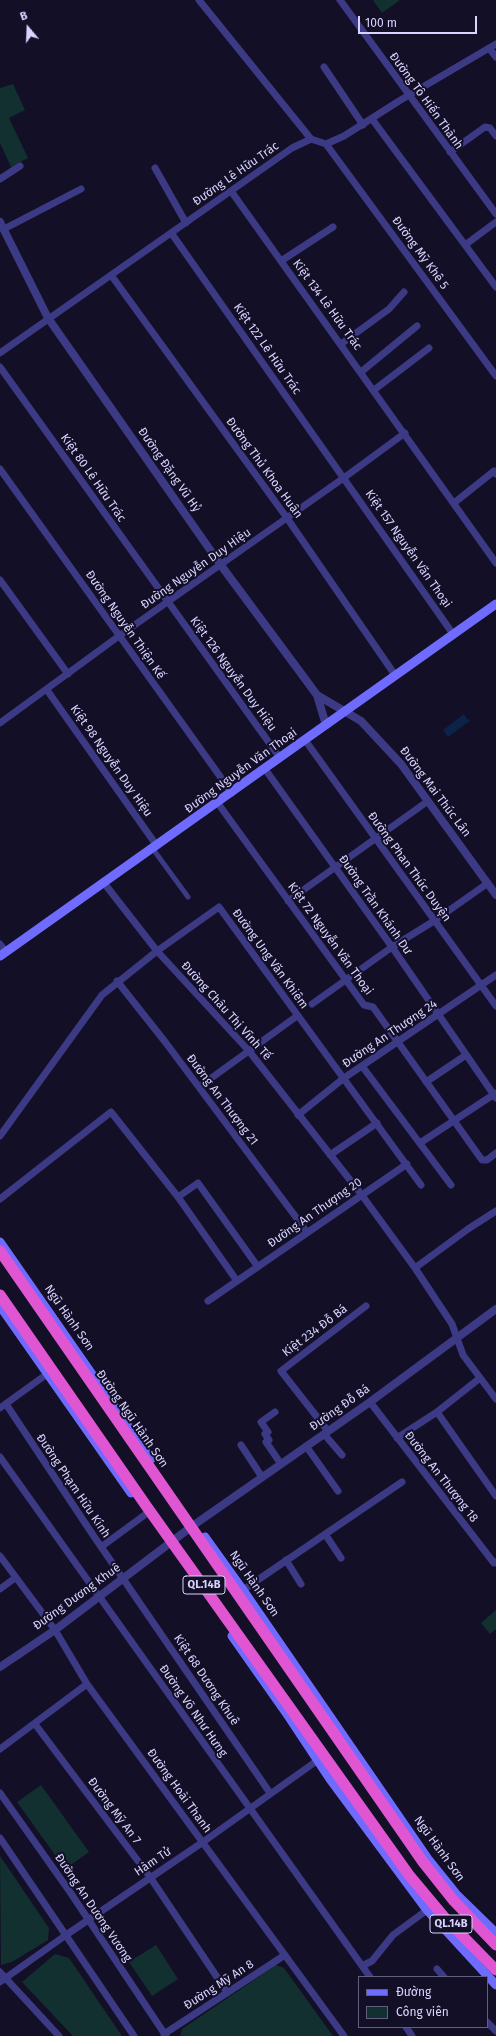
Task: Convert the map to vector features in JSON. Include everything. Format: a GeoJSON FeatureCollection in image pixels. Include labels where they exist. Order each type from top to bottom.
{"type":"FeatureCollection","features":[{"type":"Feature","properties":{"kind":"highway","name":"Đường Ngũ Hành Sơn"},"geometry":{"type":"LineString","coordinates":[[0,1251],[193,1526],[202,1543]]}},
{"type":"Feature","properties":{"kind":"highway","name":"QL.14B"},"geometry":{"type":"LineString","coordinates":[[0,1295],[170,1543],[321,1758],[409,1875],[445,1918],[496,1970]]}},
{"type":"Feature","properties":{"kind":"highway","name":"Ngũ Hành Sơn"},"geometry":{"type":"LineString","coordinates":[[202,1543],[241,1592],[344,1742],[423,1862],[454,1901],[496,1944]]}},
{"type":"Feature","properties":{"kind":"main road","name":"Đường Nguyễn Văn Thoại"},"geometry":{"type":"LineString","coordinates":[[3,954],[217,802],[232,793],[496,604]]}},
{"type":"Feature","properties":{"kind":"main road","name":"Ngũ Hành Sơn"},"geometry":{"type":"LineString","coordinates":[[0,1242],[193,1526],[241,1592]]}},
{"type":"Feature","properties":{"kind":"main road"},"geometry":{"type":"LineString","coordinates":[[0,1306],[146,1514],[170,1543]]}},
{"type":"Feature","properties":{"kind":"main road","name":"Ngũ Hành Sơn"},"geometry":{"type":"LineString","coordinates":[[344,1742],[428,1859],[457,1895],[496,1933]]}},
{"type":"Feature","properties":{"kind":"main road"},"geometry":{"type":"LineString","coordinates":[[321,1758],[427,1910],[488,1976]]}},
{"type":"Feature","properties":{"kind":"main road"},"geometry":{"type":"LineString","coordinates":[[488,1976],[496,1985]]}},
{"type":"Feature","properties":{"kind":"street"},"geometry":{"type":"LineString","coordinates":[[199,0],[311,139],[326,144],[372,120],[408,96],[496,44]]}},
{"type":"Feature","properties":{"kind":"street","name":"Đường Tô Hiến Thành"},"geometry":{"type":"LineString","coordinates":[[340,0],[408,96],[496,214]]}},
{"type":"Feature","properties":{"kind":"street"},"geometry":{"type":"LineString","coordinates":[[489,48],[496,57]]}},
{"type":"Feature","properties":{"kind":"street"},"geometry":{"type":"LineString","coordinates":[[324,67],[363,125]]}},
{"type":"Feature","properties":{"kind":"street"},"geometry":{"type":"LineString","coordinates":[[372,120],[496,287]]}},
{"type":"Feature","properties":{"kind":"street"},"geometry":{"type":"LineString","coordinates":[[450,152],[488,126],[496,136]]}},
{"type":"Feature","properties":{"kind":"street","name":"Đường Lê Hữu Trác"},"geometry":{"type":"LineString","coordinates":[[0,354],[48,318],[172,234],[292,148],[311,139]]}},
{"type":"Feature","properties":{"kind":"street","name":"Đường Mỹ Khê 5"},"geometry":{"type":"LineString","coordinates":[[326,144],[496,376]]}},
{"type":"Feature","properties":{"kind":"street"},"geometry":{"type":"LineString","coordinates":[[0,179],[20,166]]}},
{"type":"Feature","properties":{"kind":"street"},"geometry":{"type":"LineString","coordinates":[[155,168],[186,223]]}},
{"type":"Feature","properties":{"kind":"street"},"geometry":{"type":"LineString","coordinates":[[1,225],[81,190]]}},
{"type":"Feature","properties":{"kind":"street","name":"Kiệt 134 Lê Hữu Trác"},"geometry":{"type":"LineString","coordinates":[[231,191],[496,563]]}},
{"type":"Feature","properties":{"kind":"street"},"geometry":{"type":"LineString","coordinates":[[465,245],[496,222]]}},
{"type":"Feature","properties":{"kind":"street","name":"Đường Đặng Vũ Hỷ"},"geometry":{"type":"LineString","coordinates":[[1,225],[48,318],[220,564],[317,695],[346,711]]}},
{"type":"Feature","properties":{"kind":"street"},"geometry":{"type":"LineString","coordinates":[[281,261],[333,227]]}},
{"type":"Feature","properties":{"kind":"street","name":"Kiệt 122 Lê Hữu Trác"},"geometry":{"type":"LineString","coordinates":[[172,234],[345,477]]}},
{"type":"Feature","properties":{"kind":"street","name":"Đường Thủ Khoa Huân"},"geometry":{"type":"LineString","coordinates":[[111,276],[287,518],[395,676]]}},
{"type":"Feature","properties":{"kind":"street"},"geometry":{"type":"LineString","coordinates":[[341,344],[389,309],[404,292]]}},
{"type":"Feature","properties":{"kind":"street"},"geometry":{"type":"LineString","coordinates":[[361,372],[417,326]]}},
{"type":"Feature","properties":{"kind":"street"},"geometry":{"type":"LineString","coordinates":[[374,390],[429,348]]}},
{"type":"Feature","properties":{"kind":"street","name":"Kiệt 80 Lê Hữu Trác"},"geometry":{"type":"LineString","coordinates":[[0,366],[168,603]]}},
{"type":"Feature","properties":{"kind":"street","name":"Đường Nguyễn Duy Hiệu"},"geometry":{"type":"LineString","coordinates":[[0,723],[119,636],[168,603],[220,564],[345,477],[404,433]]}},
{"type":"Feature","properties":{"kind":"street","name":"Đường Nguyễn Thiện Kế"},"geometry":{"type":"LineString","coordinates":[[0,469],[232,793]]}},
{"type":"Feature","properties":{"kind":"street"},"geometry":{"type":"LineString","coordinates":[[454,503],[494,471],[496,474]]}},
{"type":"Feature","properties":{"kind":"street","name":"Kiệt 157 Nguyễn Văn Thoại"},"geometry":{"type":"LineString","coordinates":[[345,477],[454,634]]}},
{"type":"Feature","properties":{"kind":"street"},"geometry":{"type":"LineString","coordinates":[[0,580],[68,674]]}},
{"type":"Feature","properties":{"kind":"street","name":"Kiệt 126 Nguyễn Duy Hiệu"},"geometry":{"type":"LineString","coordinates":[[168,603],[280,758]]}},
{"type":"Feature","properties":{"kind":"street","name":"Kiệt 98 Nguyễn Duy Hiệu"},"geometry":{"type":"LineString","coordinates":[[47,690],[155,847]]}},
{"type":"Feature","properties":{"kind":"street"},"geometry":{"type":"LineString","coordinates":[[317,695],[326,725]]}},
{"type":"Feature","properties":{"kind":"street","name":"Đường Mai Thúc Lân"},"geometry":{"type":"LineString","coordinates":[[346,711],[361,721],[401,764],[496,895]]}},
{"type":"Feature","properties":{"kind":"street","name":"Đường Phan Thúc Duyện"},"geometry":{"type":"LineString","coordinates":[[305,740],[496,1006]]}},
{"type":"Feature","properties":{"kind":"street","name":"Đường Trần Khánh Dư"},"geometry":{"type":"LineString","coordinates":[[265,769],[495,1095]]}},
{"type":"Feature","properties":{"kind":"street"},"geometry":{"type":"LineString","coordinates":[[288,901],[428,801]]}},
{"type":"Feature","properties":{"kind":"street","name":"Kiệt 72 Nguyễn Văn Thoại"},"geometry":{"type":"LineString","coordinates":[[217,802],[344,980],[364,1005],[373,1007],[482,1160],[484,1161],[496,1153]]}},
{"type":"Feature","properties":{"kind":"street"},"geometry":{"type":"LineString","coordinates":[[155,847],[188,897]]}},
{"type":"Feature","properties":{"kind":"street","name":"Đường Châu Thị Vĩnh Tế"},"geometry":{"type":"LineString","coordinates":[[104,883],[157,951],[249,1051],[361,1194],[416,1268],[452,1324],[463,1355],[496,1399]]}},
{"type":"Feature","properties":{"kind":"street"},"geometry":{"type":"LineString","coordinates":[[312,1004],[392,947],[434,921],[488,883]]}},
{"type":"Feature","properties":{"kind":"street","name":"Đường Ung Văn Khiêm"},"geometry":{"type":"LineString","coordinates":[[0,1136],[102,995],[157,951],[219,907],[421,1185]]}},
{"type":"Feature","properties":{"kind":"street"},"geometry":{"type":"LineString","coordinates":[[0,944],[3,954]]}},
{"type":"Feature","properties":{"kind":"street","name":"Đường An Thượng 24"},"geometry":{"type":"LineString","coordinates":[[298,1115],[344,1078],[496,975]]}},
{"type":"Feature","properties":{"kind":"street","name":"Đường An Thượng 21"},"geometry":{"type":"LineString","coordinates":[[118,982],[199,1087],[307,1232]]}},
{"type":"Feature","properties":{"kind":"street"},"geometry":{"type":"LineString","coordinates":[[199,1087],[297,1016]]}},
{"type":"Feature","properties":{"kind":"street"},"geometry":{"type":"LineString","coordinates":[[426,1082],[466,1055]]}},
{"type":"Feature","properties":{"kind":"street"},"geometry":{"type":"LineString","coordinates":[[362,1066],[451,1186]]}},
{"type":"Feature","properties":{"kind":"street"},"geometry":{"type":"LineString","coordinates":[[420,1143],[450,1122],[454,1121],[495,1095]]}},
{"type":"Feature","properties":{"kind":"street"},"geometry":{"type":"LineString","coordinates":[[0,1199],[111,1112],[178,1197],[238,1281]]}},
{"type":"Feature","properties":{"kind":"street"},"geometry":{"type":"LineString","coordinates":[[330,1154],[377,1123]]}},
{"type":"Feature","properties":{"kind":"street","name":"Đường An Thượng 20"},"geometry":{"type":"LineString","coordinates":[[208,1301],[361,1194],[407,1164]]}},
{"type":"Feature","properties":{"kind":"street"},"geometry":{"type":"LineString","coordinates":[[178,1197],[198,1183],[258,1267]]}},
{"type":"Feature","properties":{"kind":"street"},"geometry":{"type":"LineString","coordinates":[[416,1268],[468,1229],[496,1211]]}},
{"type":"Feature","properties":{"kind":"street","name":"Kiệt 234 Đỗ Bá"},"geometry":{"type":"LineString","coordinates":[[326,1432],[281,1371],[366,1306]]}},
{"type":"Feature","properties":{"kind":"street","name":"Đường Đỗ Bá"},"geometry":{"type":"LineString","coordinates":[[193,1526],[370,1402],[496,1309]]}},
{"type":"Feature","properties":{"kind":"street","name":"Đường Phạm Hữu Kính"},"geometry":{"type":"LineString","coordinates":[[47,1374],[3,1406],[123,1579]]}},
{"type":"Feature","properties":{"kind":"street"},"geometry":{"type":"LineString","coordinates":[[397,1438],[437,1412],[480,1378]]}},
{"type":"Feature","properties":{"kind":"street","name":"Đường An Thượng 18"},"geometry":{"type":"LineString","coordinates":[[370,1402],[494,1563],[496,1562]]}},
{"type":"Feature","properties":{"kind":"street"},"geometry":{"type":"LineString","coordinates":[[275,1412],[261,1422],[268,1432],[265,1434],[269,1440],[266,1442],[281,1464]]}},
{"type":"Feature","properties":{"kind":"street"},"geometry":{"type":"LineString","coordinates":[[437,1412],[496,1496]]}},
{"type":"Feature","properties":{"kind":"street"},"geometry":{"type":"LineString","coordinates":[[326,1432],[342,1454]]}},
{"type":"Feature","properties":{"kind":"street"},"geometry":{"type":"LineString","coordinates":[[241,1445],[262,1477]]}},
{"type":"Feature","properties":{"kind":"street"},"geometry":{"type":"LineString","coordinates":[[306,1446],[338,1491]]}},
{"type":"Feature","properties":{"kind":"street","name":"Đường Võ Như Hưng"},"geometry":{"type":"LineString","coordinates":[[0,1457],[369,1976]]}},
{"type":"Feature","properties":{"kind":"street"},"geometry":{"type":"LineString","coordinates":[[241,1592],[402,1482]]}},
{"type":"Feature","properties":{"kind":"street"},"geometry":{"type":"LineString","coordinates":[[101,1547],[146,1514]]}},
{"type":"Feature","properties":{"kind":"street","name":"Đường Dương Khuê"},"geometry":{"type":"LineString","coordinates":[[0,1667],[99,1598],[193,1526]]}},
{"type":"Feature","properties":{"kind":"street"},"geometry":{"type":"LineString","coordinates":[[325,1534],[341,1558]]}},
{"type":"Feature","properties":{"kind":"street","name":"Đường Hoài Thanh"},"geometry":{"type":"LineString","coordinates":[[0,1556],[55,1630],[87,1684],[344,2036]]}},
{"type":"Feature","properties":{"kind":"street"},"geometry":{"type":"LineString","coordinates":[[286,1560],[301,1584]]}},
{"type":"Feature","properties":{"kind":"street"},"geometry":{"type":"LineString","coordinates":[[0,1589],[15,1578]]}},
{"type":"Feature","properties":{"kind":"street","name":"Kiệt 68 Dương Khuê"},"geometry":{"type":"LineString","coordinates":[[123,1579],[270,1793]]}},
{"type":"Feature","properties":{"kind":"street"},"geometry":{"type":"LineString","coordinates":[[0,1749],[87,1684]]}},
{"type":"Feature","properties":{"kind":"street","name":"Đường Mỹ An 7"},"geometry":{"type":"LineString","coordinates":[[35,1724],[150,1878],[227,1992]]}},
{"type":"Feature","properties":{"kind":"street","name":"Hàm Tử"},"geometry":{"type":"LineString","coordinates":[[2,1977],[203,1842],[321,1758]]}},
{"type":"Feature","properties":{"kind":"street","name":"Đường An Dương Vương"},"geometry":{"type":"LineString","coordinates":[[0,1793],[165,2035]]}},
{"type":"Feature","properties":{"kind":"street"},"geometry":{"type":"LineString","coordinates":[[0,1838],[134,2036]]}},
{"type":"Feature","properties":{"kind":"street"},"geometry":{"type":"LineString","coordinates":[[362,1966],[372,1961],[393,1935],[427,1910]]}},
{"type":"Feature","properties":{"kind":"street","name":"Đường Mỹ An 8"},"geometry":{"type":"LineString","coordinates":[[165,2035],[227,1992],[285,1955]]}},
{"type":"Feature","properties":{"kind":"street"},"geometry":{"type":"LineString","coordinates":[[437,1969],[443,1976]]}},
{"type":"Feature","properties":{"kind":"street"},"geometry":{"type":"LineString","coordinates":[[2,1977],[59,2036]]}},
{"type":"Feature","properties":{"kind":"street"},"geometry":{"type":"LineString","coordinates":[[488,2023],[496,2031]]}},
{"type":"Feature","properties":{"kind":"green space"},"geometry":{"type":"Polygon","coordinates":[[[373,0],[400,0],[382,13],[373,0]]]}},
{"type":"Feature","properties":{"kind":"green space"},"geometry":{"type":"Polygon","coordinates":[[[13,84],[25,110],[9,118],[28,158],[11,167],[0,143],[0,88],[13,84]]]}},
{"type":"Feature","properties":{"kind":"green space"},"geometry":{"type":"Polygon","coordinates":[[[496,1610],[496,1629],[490,1634],[481,1623],[496,1610]]]}},
{"type":"Feature","properties":{"kind":"green space"},"geometry":{"type":"Polygon","coordinates":[[[41,1785],[89,1852],[65,1869],[17,1802],[41,1785]]]}},
{"type":"Feature","properties":{"kind":"green space"},"geometry":{"type":"Polygon","coordinates":[[[0,1856],[49,1928],[48,1940],[12,1962],[1,1965],[0,1856]]]}},
{"type":"Feature","properties":{"kind":"green space"},"geometry":{"type":"Polygon","coordinates":[[[156,1945],[178,1979],[152,1996],[129,1962],[156,1945]]]}},
{"type":"Feature","properties":{"kind":"green space"},"geometry":{"type":"Polygon","coordinates":[[[55,1954],[69,1958],[122,2036],[73,2036],[22,1982],[55,1954]]]}},
{"type":"Feature","properties":{"kind":"green space"},"geometry":{"type":"Polygon","coordinates":[[[276,1965],[284,1968],[333,2036],[180,2036],[182,2029],[276,1965]]]}},
{"type":"Feature","properties":{"kind":"water"},"geometry":{"type":"Polygon","coordinates":[[[464,714],[467,719],[471,720],[448,737],[443,730],[464,714]]]}}]}
